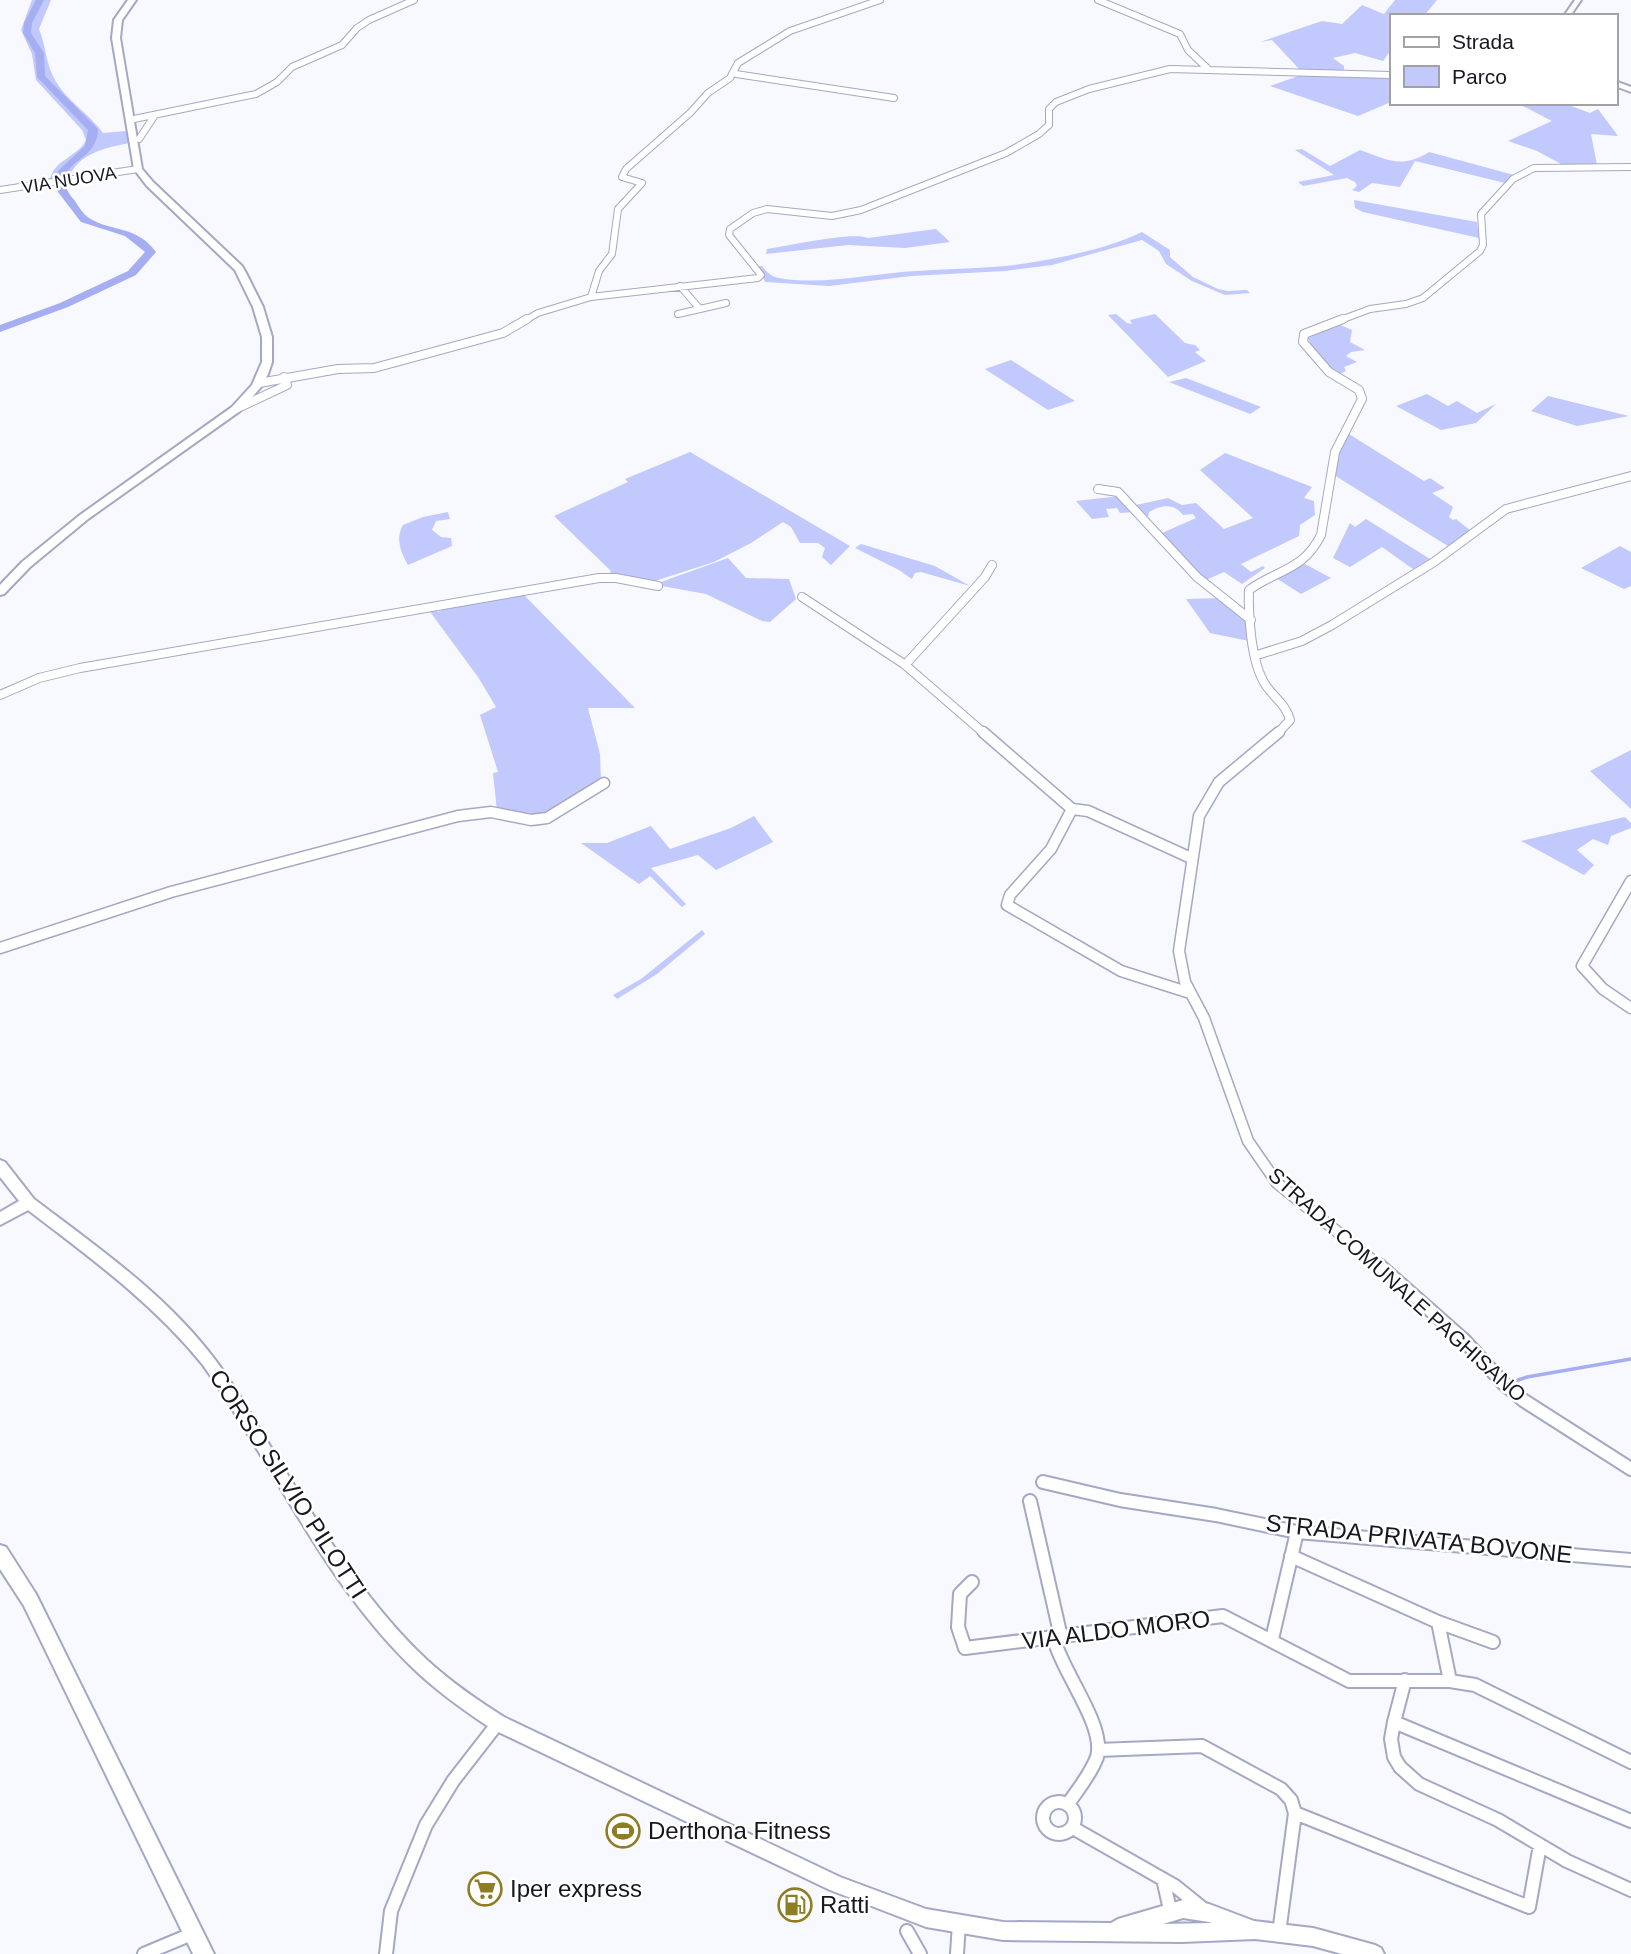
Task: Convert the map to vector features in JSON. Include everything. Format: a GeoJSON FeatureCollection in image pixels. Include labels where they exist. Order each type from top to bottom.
{"type":"FeatureCollection","features":[{"type":"Feature","properties":{"kind":"main road"},"geometry":{"type":"LineString","coordinates":[[0,592],[20,569],[58,536],[236,409],[259,383],[268,365],[270,344],[247,279],[232,260],[150,184],[138,169],[116,38],[118,20],[132,0]]}},
{"type":"Feature","properties":{"kind":"main road"},"geometry":{"type":"LineString","coordinates":[[0,1166],[29,1203],[0,1219]]}},
{"type":"Feature","properties":{"kind":"main road","name":"CORSO SILVIO PILOTTI"},"geometry":{"type":"LineString","coordinates":[[0,1181],[29,1203]]}},
{"type":"Feature","properties":{"kind":"main road"},"geometry":{"type":"LineString","coordinates":[[0,1553],[30,1600],[204,1954]]}},
{"type":"Feature","properties":{"kind":"street"},"geometry":{"type":"LineString","coordinates":[[129,120],[267,89],[292,67],[349,40],[356,29],[393,6],[414,0]]}},
{"type":"Feature","properties":{"kind":"street"},"geometry":{"type":"LineString","coordinates":[[736,74],[737,63],[772,44],[781,35],[880,0]]}},
{"type":"Feature","properties":{"kind":"street"},"geometry":{"type":"LineString","coordinates":[[1098,0],[1180,34],[1188,50],[1207,68]]}},
{"type":"Feature","properties":{"kind":"street"},"geometry":{"type":"LineString","coordinates":[[259,383],[338,369],[373,368],[503,333],[538,313],[591,297],[758,278],[761,275],[729,235],[730,229],[752,214],[767,209],[826,217],[891,201],[912,190],[972,169],[1036,136],[1049,125],[1049,109],[1056,102],[1073,94],[1151,73],[1207,68],[1390,75]]}},
{"type":"Feature","properties":{"kind":"street"},"geometry":{"type":"LineString","coordinates":[[591,297],[599,271],[612,254],[618,209],[642,183],[622,177],[624,172],[656,140],[673,130],[698,106],[706,94],[736,74],[894,98]]}},
{"type":"Feature","properties":{"kind":"street"},"geometry":{"type":"LineString","coordinates":[[139,139],[155,115]]}},
{"type":"Feature","properties":{"kind":"street","name":"STRADA COMUNALE PAGHISANO"},"geometry":{"type":"LineString","coordinates":[[1631,167],[1563,166],[1524,172],[1513,179],[1481,214],[1483,246],[1480,251],[1423,298],[1370,309],[1304,334],[1303,342],[1319,363],[1359,390],[1362,399],[1335,452],[1325,524],[1318,542],[1303,562],[1249,590],[1251,620],[1263,681],[1289,711],[1290,720],[1219,782],[1209,795],[1199,816],[1179,951],[1190,993],[1204,1018],[1248,1141],[1278,1183],[1396,1279],[1464,1340],[1504,1384],[1523,1400],[1631,1469]]}},
{"type":"Feature","properties":{"kind":"street","name":"VIA NUOVA"},"geometry":{"type":"LineString","coordinates":[[0,190],[138,169]]}},
{"type":"Feature","properties":{"kind":"street"},"geometry":{"type":"LineString","coordinates":[[680,286],[700,309]]}},
{"type":"Feature","properties":{"kind":"street"},"geometry":{"type":"LineString","coordinates":[[678,314],[726,303]]}},
{"type":"Feature","properties":{"kind":"street"},"geometry":{"type":"LineString","coordinates":[[236,409],[287,385],[284,377]]}},
{"type":"Feature","properties":{"kind":"street"},"geometry":{"type":"LineString","coordinates":[[1257,655],[1302,641],[1332,625],[1445,555],[1497,513],[1538,498],[1631,476]]}},
{"type":"Feature","properties":{"kind":"street"},"geometry":{"type":"LineString","coordinates":[[1098,489],[1118,492],[1197,577],[1251,620]]}},
{"type":"Feature","properties":{"kind":"street"},"geometry":{"type":"LineString","coordinates":[[905,665],[985,577],[992,565]]}},
{"type":"Feature","properties":{"kind":"street"},"geometry":{"type":"LineString","coordinates":[[0,695],[31,681],[80,668],[600,578],[616,578],[658,586]]}},
{"type":"Feature","properties":{"kind":"street"},"geometry":{"type":"LineString","coordinates":[[802,597],[905,665],[1072,809],[1088,811],[1191,858]]}},
{"type":"Feature","properties":{"kind":"street"},"geometry":{"type":"LineString","coordinates":[[0,948],[178,890],[458,816],[491,813],[531,820],[547,818],[604,783]]}},
{"type":"Feature","properties":{"kind":"street"},"geometry":{"type":"LineString","coordinates":[[1072,809],[1040,862],[1026,880],[1009,895],[1007,905],[1121,971],[1190,993]]}},
{"type":"Feature","properties":{"kind":"street"},"geometry":{"type":"LineString","coordinates":[[1631,881],[1605,927],[1583,958],[1582,966],[1603,989],[1631,1009]]}},
{"type":"Feature","properties":{"kind":"street","name":"CORSO SILVIO PILOTTI"},"geometry":{"type":"LineString","coordinates":[[29,1203],[144,1292],[181,1327],[209,1363],[336,1565],[381,1623],[431,1675],[498,1723],[836,1884],[926,1918],[1003,1931],[1187,1933],[1255,1930],[1375,1954]]}},
{"type":"Feature","properties":{"kind":"street","name":"STRADA PRIVATA BOVONE"},"geometry":{"type":"LineString","coordinates":[[1043,1482],[1120,1500],[1216,1515],[1297,1532],[1631,1560]]}},
{"type":"Feature","properties":{"kind":"street"},"geometry":{"type":"LineString","coordinates":[[1030,1501],[1058,1638],[1059,1662],[1094,1730],[1098,1750],[1068,1804]]}},
{"type":"Feature","properties":{"kind":"street"},"geometry":{"type":"LineString","coordinates":[[1272,1639],[1297,1532]]}},
{"type":"Feature","properties":{"kind":"street"},"geometry":{"type":"LineString","coordinates":[[1292,1556],[1438,1622],[1493,1642]]}},
{"type":"Feature","properties":{"kind":"street","name":"VIA ALDO MORO"},"geometry":{"type":"LineString","coordinates":[[972,1582],[960,1594],[958,1627],[964,1648],[1223,1616],[1349,1681],[1405,1680],[1475,1685],[1631,1762]]}},
{"type":"Feature","properties":{"kind":"street"},"geometry":{"type":"LineString","coordinates":[[1438,1622],[1450,1682]]}},
{"type":"Feature","properties":{"kind":"street"},"geometry":{"type":"LineString","coordinates":[[1405,1680],[1391,1733],[1391,1751],[1398,1765],[1412,1779],[1430,1791],[1490,1816],[1568,1862],[1631,1890]]}},
{"type":"Feature","properties":{"kind":"street"},"geometry":{"type":"LineString","coordinates":[[1394,1721],[1631,1821]]}},
{"type":"Feature","properties":{"kind":"street"},"geometry":{"type":"LineString","coordinates":[[386,1954],[391,1911],[426,1825],[453,1781],[498,1723]]}},
{"type":"Feature","properties":{"kind":"street"},"geometry":{"type":"LineString","coordinates":[[1098,1750],[1202,1746],[1281,1789],[1291,1800],[1295,1813],[1279,1933]]}},
{"type":"Feature","properties":{"kind":"street"},"geometry":{"type":"LineString","coordinates":[[1057,1801],[1068,1804],[1074,1813],[1073,1828],[1064,1834],[1053,1833],[1043,1820],[1047,1805],[1057,1801]]}},
{"type":"Feature","properties":{"kind":"street"},"geometry":{"type":"LineString","coordinates":[[1295,1813],[1529,1907],[1540,1844]]}},
{"type":"Feature","properties":{"kind":"street"},"geometry":{"type":"LineString","coordinates":[[1073,1828],[1163,1879],[1186,1894],[1201,1912],[1198,1922],[1187,1933],[1171,1914],[1163,1879]]}},
{"type":"Feature","properties":{"kind":"street","name":"CORSO SILVIO PILOTTI"},"geometry":{"type":"LineString","coordinates":[[1101,1932],[1184,1909],[1255,1930]]}},
{"type":"Feature","properties":{"kind":"street"},"geometry":{"type":"LineString","coordinates":[[957,1954],[959,1923]]}},
{"type":"Feature","properties":{"kind":"street"},"geometry":{"type":"LineString","coordinates":[[907,1931],[920,1954]]}},
{"type":"Feature","properties":{"kind":"street"},"geometry":{"type":"LineString","coordinates":[[144,1954],[194,1933]]}},
{"type":"Feature","properties":{"kind":"green space"},"geometry":{"type":"Polygon","coordinates":[[[32,0],[51,0],[39,29],[49,67],[59,86],[103,133],[127,131],[129,143],[93,153],[78,163],[68,179],[50,180],[56,168],[86,140],[82,130],[36,80],[32,54],[21,30],[32,0]]]}},
{"type":"Feature","properties":{"kind":"green space"},"geometry":{"type":"Polygon","coordinates":[[[1395,0],[1437,0],[1426,14],[1390,14],[1390,51],[1383,61],[1355,53],[1333,58],[1344,66],[1344,73],[1300,70],[1272,40],[1260,42],[1322,21],[1342,24],[1362,5],[1384,14],[1395,0]]]}},
{"type":"Feature","properties":{"kind":"green space"},"geometry":{"type":"Polygon","coordinates":[[[1304,74],[1390,78],[1390,102],[1358,116],[1270,86],[1304,74]]]}},
{"type":"Feature","properties":{"kind":"green space"},"geometry":{"type":"Polygon","coordinates":[[[1521,105],[1568,105],[1590,113],[1598,109],[1618,136],[1591,134],[1597,165],[1563,165],[1537,151],[1508,141],[1552,121],[1521,105]]]}},
{"type":"Feature","properties":{"kind":"green space"},"geometry":{"type":"Polygon","coordinates":[[[1302,149],[1330,166],[1360,150],[1395,161],[1411,160],[1429,152],[1514,175],[1505,183],[1415,161],[1400,187],[1372,183],[1359,192],[1352,190],[1357,186],[1347,178],[1303,186],[1298,182],[1334,175],[1295,150],[1302,149]]]}},
{"type":"Feature","properties":{"kind":"green space"},"geometry":{"type":"Polygon","coordinates":[[[1354,200],[1477,222],[1479,238],[1363,212],[1355,208],[1354,200]]]}},
{"type":"Feature","properties":{"kind":"green space"},"geometry":{"type":"Polygon","coordinates":[[[936,229],[950,242],[905,248],[848,245],[766,254],[767,249],[819,240],[849,236],[868,238],[936,229]]]}},
{"type":"Feature","properties":{"kind":"green space"},"geometry":{"type":"Polygon","coordinates":[[[1142,232],[1170,250],[1170,257],[1193,277],[1218,289],[1247,290],[1250,293],[1225,295],[1192,281],[1166,264],[1159,251],[1142,240],[1052,265],[1005,271],[911,276],[829,286],[765,282],[758,266],[779,278],[813,281],[900,272],[994,267],[1079,253],[1142,232]]]}},
{"type":"Feature","properties":{"kind":"green space"},"geometry":{"type":"Polygon","coordinates":[[[1116,314],[1132,324],[1130,320],[1155,314],[1185,343],[1195,345],[1200,350],[1195,352],[1206,361],[1168,377],[1108,315],[1116,314]]]}},
{"type":"Feature","properties":{"kind":"green space"},"geometry":{"type":"Polygon","coordinates":[[[1338,324],[1352,330],[1350,342],[1365,350],[1351,352],[1346,356],[1357,362],[1344,367],[1346,371],[1338,375],[1313,349],[1308,338],[1338,324]]]}},
{"type":"Feature","properties":{"kind":"green space"},"geometry":{"type":"Polygon","coordinates":[[[1011,360],[1075,401],[1048,410],[985,369],[1011,360]]]}},
{"type":"Feature","properties":{"kind":"green space"},"geometry":{"type":"Polygon","coordinates":[[[1186,378],[1261,407],[1250,414],[1169,382],[1186,378]]]}},
{"type":"Feature","properties":{"kind":"green space"},"geometry":{"type":"Polygon","coordinates":[[[1427,394],[1448,406],[1457,401],[1477,413],[1496,404],[1476,423],[1441,430],[1396,406],[1427,394]]]}},
{"type":"Feature","properties":{"kind":"green space"},"geometry":{"type":"Polygon","coordinates":[[[1548,396],[1629,416],[1577,426],[1531,411],[1548,396]]]}},
{"type":"Feature","properties":{"kind":"green space"},"geometry":{"type":"Polygon","coordinates":[[[1349,434],[1424,481],[1430,478],[1445,488],[1432,493],[1453,507],[1449,517],[1471,531],[1451,548],[1334,475],[1338,453],[1349,434]]]}},
{"type":"Feature","properties":{"kind":"green space"},"geometry":{"type":"Polygon","coordinates":[[[690,452],[850,546],[831,565],[822,557],[825,548],[818,543],[800,543],[791,527],[783,522],[751,543],[714,562],[655,581],[608,575],[611,571],[554,516],[628,482],[625,479],[690,452]]]}},
{"type":"Feature","properties":{"kind":"green space"},"geometry":{"type":"Polygon","coordinates":[[[1225,453],[1312,487],[1304,498],[1314,501],[1315,515],[1300,525],[1299,536],[1241,564],[1251,572],[1263,566],[1265,568],[1242,584],[1224,572],[1206,580],[1162,533],[1196,518],[1193,514],[1183,515],[1176,508],[1167,506],[1149,512],[1148,517],[1136,505],[1168,498],[1182,505],[1196,503],[1224,529],[1253,518],[1200,470],[1225,453]]]}},
{"type":"Feature","properties":{"kind":"green space"},"geometry":{"type":"Polygon","coordinates":[[[1120,496],[1135,512],[1120,513],[1117,508],[1106,509],[1109,517],[1092,519],[1076,501],[1120,496]]]}},
{"type":"Feature","properties":{"kind":"green space"},"geometry":{"type":"Polygon","coordinates":[[[448,512],[450,519],[436,521],[432,530],[441,537],[451,538],[452,546],[408,565],[399,540],[403,525],[423,517],[448,512]]]}},
{"type":"Feature","properties":{"kind":"green space"},"geometry":{"type":"Polygon","coordinates":[[[1366,519],[1430,559],[1413,569],[1382,547],[1350,567],[1333,558],[1350,523],[1355,527],[1366,519]]]}},
{"type":"Feature","properties":{"kind":"green space"},"geometry":{"type":"Polygon","coordinates":[[[861,544],[935,566],[970,586],[921,572],[915,573],[912,579],[855,548],[861,544]]]}},
{"type":"Feature","properties":{"kind":"green space"},"geometry":{"type":"Polygon","coordinates":[[[1620,546],[1631,552],[1631,586],[1624,589],[1581,568],[1620,546]]]}},
{"type":"Feature","properties":{"kind":"green space"},"geometry":{"type":"Polygon","coordinates":[[[728,558],[746,578],[789,579],[796,599],[770,622],[762,621],[706,594],[658,583],[728,558]]]}},
{"type":"Feature","properties":{"kind":"green space"},"geometry":{"type":"Polygon","coordinates":[[[1305,564],[1331,578],[1301,594],[1276,578],[1305,564]]]}},
{"type":"Feature","properties":{"kind":"green space"},"geometry":{"type":"Polygon","coordinates":[[[524,595],[635,708],[588,708],[600,754],[601,783],[570,803],[532,815],[497,811],[493,773],[498,772],[480,715],[496,707],[478,677],[428,609],[433,608],[438,612],[447,608],[524,595]]]}},
{"type":"Feature","properties":{"kind":"green space"},"geometry":{"type":"Polygon","coordinates":[[[1221,598],[1247,620],[1249,641],[1210,633],[1186,599],[1221,598]]]}},
{"type":"Feature","properties":{"kind":"green space"},"geometry":{"type":"Polygon","coordinates":[[[1631,750],[1631,809],[1590,771],[1631,750]]]}},
{"type":"Feature","properties":{"kind":"green space"},"geometry":{"type":"Polygon","coordinates":[[[754,816],[773,842],[716,870],[698,855],[651,868],[686,904],[682,907],[650,876],[639,884],[581,843],[607,843],[651,826],[670,849],[731,828],[754,816]]]}},
{"type":"Feature","properties":{"kind":"green space"},"geometry":{"type":"Polygon","coordinates":[[[1625,817],[1631,823],[1631,828],[1611,836],[1608,845],[1593,839],[1577,850],[1594,865],[1584,875],[1521,841],[1625,817]]]}},
{"type":"Feature","properties":{"kind":"green space"},"geometry":{"type":"Polygon","coordinates":[[[702,930],[705,934],[657,974],[617,999],[613,995],[641,979],[702,930]]]}},
{"type":"Feature","properties":{"kind":"waterway"},"geometry":{"type":"LineString","coordinates":[[0,329],[64,305],[132,273],[151,252],[129,234],[85,220],[63,192],[60,179],[63,171],[89,147],[93,139],[93,129],[41,77],[39,53],[27,33],[28,23],[40,0]]}},
{"type":"Feature","properties":{"kind":"waterway"},"geometry":{"type":"LineString","coordinates":[[1509,1383],[1527,1377],[1631,1359]]}},
{"type":"Feature","properties":{"kind":"place","name":"Derthona Fitness"},"geometry":{"type":"Point","coordinates":[623,1831]}},
{"type":"Feature","properties":{"kind":"place","name":"Iper express"},"geometry":{"type":"Point","coordinates":[485,1889]}},
{"type":"Feature","properties":{"kind":"place","name":"Ratti"},"geometry":{"type":"Point","coordinates":[795,1905]}}]}
